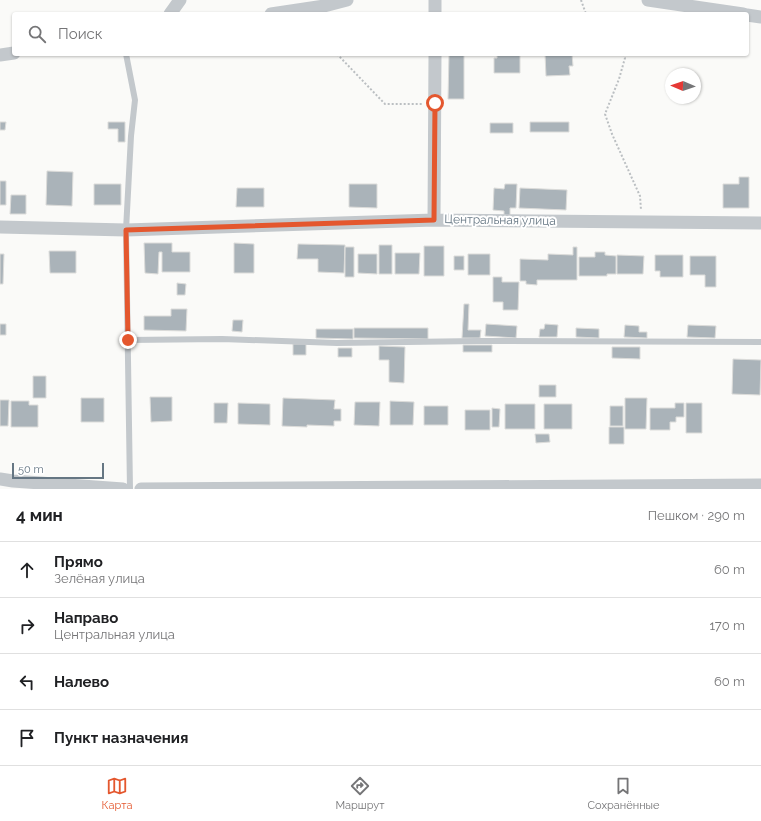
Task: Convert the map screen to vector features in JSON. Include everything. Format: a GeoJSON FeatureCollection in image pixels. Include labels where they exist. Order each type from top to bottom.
{"type":"FeatureCollection","features":[{"type":"Feature","properties":{"kind":"street"},"geometry":{"type":"LineString","coordinates":[[171,12],[180,0]]}},
{"type":"Feature","properties":{"kind":"street"},"geometry":{"type":"LineString","coordinates":[[281,12],[347,0]]}},
{"type":"Feature","properties":{"kind":"street"},"geometry":{"type":"LineString","coordinates":[[435,0],[435,12]]}},
{"type":"Feature","properties":{"kind":"street"},"geometry":{"type":"LineString","coordinates":[[648,0],[729,12]]}},
{"type":"Feature","properties":{"kind":"street"},"geometry":{"type":"LineString","coordinates":[[749,15],[761,17]]}},
{"type":"Feature","properties":{"kind":"street"},"geometry":{"type":"LineString","coordinates":[[0,55],[12,53]]}},
{"type":"Feature","properties":{"kind":"street"},"geometry":{"type":"LineString","coordinates":[[434,220],[435,56]]}},
{"type":"Feature","properties":{"kind":"street","name":"Центральная улица"},"geometry":{"type":"LineString","coordinates":[[0,227],[126,230],[434,220],[761,223]]}},
{"type":"Feature","properties":{"kind":"street"},"geometry":{"type":"LineString","coordinates":[[0,479],[13,485],[123,489]]}},
{"type":"Feature","properties":{"kind":"street"},"geometry":{"type":"LineString","coordinates":[[141,489],[761,485]]}},
{"type":"Feature","properties":{"kind":"lane"},"geometry":{"type":"LineString","coordinates":[[126,56],[135,100],[131,136],[126,230],[130,489]]}},
{"type":"Feature","properties":{"kind":"lane"},"geometry":{"type":"LineString","coordinates":[[128,340],[222,339],[337,343],[478,341],[761,342]]}},
{"type":"Feature","properties":{"kind":"path"},"geometry":{"type":"LineString","coordinates":[[581,0],[585,12]]}},
{"type":"Feature","properties":{"kind":"path"},"geometry":{"type":"LineString","coordinates":[[339,56],[385,104],[435,103]]}},
{"type":"Feature","properties":{"kind":"path"},"geometry":{"type":"LineString","coordinates":[[624,56],[619,79],[605,114],[612,134],[640,196],[641,222]]}},
{"type":"Feature","properties":{"kind":"building"},"geometry":{"type":"Polygon","coordinates":[[[449,56],[464,56],[464,99],[448,99],[449,56]]]}},
{"type":"Feature","properties":{"kind":"building"},"geometry":{"type":"Polygon","coordinates":[[[497,56],[520,56],[520,73],[494,73],[494,58],[497,58],[497,56]]]}},
{"type":"Feature","properties":{"kind":"building"},"geometry":{"type":"Polygon","coordinates":[[[545,56],[572,56],[573,66],[569,66],[570,75],[546,76],[545,56]]]}},
{"type":"Feature","properties":{"kind":"building"},"geometry":{"type":"Polygon","coordinates":[[[0,122],[6,122],[5,130],[0,130],[0,122]]]}},
{"type":"Feature","properties":{"kind":"building"},"geometry":{"type":"Polygon","coordinates":[[[108,122],[125,122],[125,142],[118,142],[118,129],[108,129],[108,122]]]}},
{"type":"Feature","properties":{"kind":"building"},"geometry":{"type":"Polygon","coordinates":[[[530,122],[569,122],[569,132],[530,132],[530,122]]]}},
{"type":"Feature","properties":{"kind":"building"},"geometry":{"type":"Polygon","coordinates":[[[490,123],[513,123],[513,133],[490,133],[490,123]]]}},
{"type":"Feature","properties":{"kind":"building"},"geometry":{"type":"Polygon","coordinates":[[[47,171],[73,172],[72,206],[46,205],[47,171]]]}},
{"type":"Feature","properties":{"kind":"building"},"geometry":{"type":"Polygon","coordinates":[[[739,177],[749,177],[749,208],[723,208],[723,184],[739,184],[739,177]]]}},
{"type":"Feature","properties":{"kind":"building"},"geometry":{"type":"Polygon","coordinates":[[[0,181],[6,181],[6,205],[0,205],[0,181]]]}},
{"type":"Feature","properties":{"kind":"building"},"geometry":{"type":"Polygon","coordinates":[[[94,184],[121,184],[121,205],[94,205],[94,184]]]}},
{"type":"Feature","properties":{"kind":"building"},"geometry":{"type":"Polygon","coordinates":[[[349,184],[377,184],[377,208],[349,207],[349,184]]]}},
{"type":"Feature","properties":{"kind":"building"},"geometry":{"type":"Polygon","coordinates":[[[505,184],[517,184],[516,208],[510,208],[510,216],[504,215],[504,211],[493,210],[494,188],[504,189],[505,184]]]}},
{"type":"Feature","properties":{"kind":"building"},"geometry":{"type":"Polygon","coordinates":[[[237,188],[264,188],[264,207],[236,207],[237,188]]]}},
{"type":"Feature","properties":{"kind":"building"},"geometry":{"type":"Polygon","coordinates":[[[520,188],[567,190],[566,210],[519,208],[520,188]]]}},
{"type":"Feature","properties":{"kind":"building"},"geometry":{"type":"Polygon","coordinates":[[[11,195],[26,195],[26,214],[10,214],[11,195]]]}},
{"type":"Feature","properties":{"kind":"building"},"geometry":{"type":"Polygon","coordinates":[[[144,243],[172,243],[172,252],[190,252],[190,272],[162,272],[162,252],[159,252],[158,274],[145,273],[144,243]]]}},
{"type":"Feature","properties":{"kind":"building"},"geometry":{"type":"Polygon","coordinates":[[[234,243],[254,244],[254,273],[234,273],[234,243]]]}},
{"type":"Feature","properties":{"kind":"building"},"geometry":{"type":"Polygon","coordinates":[[[298,244],[345,245],[344,273],[318,272],[318,259],[297,259],[298,244]]]}},
{"type":"Feature","properties":{"kind":"building"},"geometry":{"type":"Polygon","coordinates":[[[379,245],[392,245],[392,274],[379,274],[379,245]]]}},
{"type":"Feature","properties":{"kind":"building"},"geometry":{"type":"Polygon","coordinates":[[[424,246],[444,246],[444,276],[424,276],[424,246]]]}},
{"type":"Feature","properties":{"kind":"building"},"geometry":{"type":"Polygon","coordinates":[[[345,247],[354,247],[354,277],[345,277],[345,247]]]}},
{"type":"Feature","properties":{"kind":"building"},"geometry":{"type":"Polygon","coordinates":[[[573,247],[577,247],[577,280],[537,280],[537,285],[526,284],[526,281],[520,281],[520,259],[548,260],[548,254],[573,255],[573,247]]]}},
{"type":"Feature","properties":{"kind":"building"},"geometry":{"type":"Polygon","coordinates":[[[49,251],[76,251],[76,273],[50,273],[49,251]]]}},
{"type":"Feature","properties":{"kind":"building"},"geometry":{"type":"Polygon","coordinates":[[[595,252],[605,252],[605,255],[616,256],[616,274],[607,274],[607,276],[579,276],[579,257],[595,257],[595,252]]]}},
{"type":"Feature","properties":{"kind":"building"},"geometry":{"type":"Polygon","coordinates":[[[395,253],[420,253],[419,274],[395,274],[395,253]]]}},
{"type":"Feature","properties":{"kind":"building"},"geometry":{"type":"Polygon","coordinates":[[[0,254],[4,254],[3,284],[0,284],[0,254]]]}},
{"type":"Feature","properties":{"kind":"building"},"geometry":{"type":"Polygon","coordinates":[[[358,254],[377,254],[377,274],[358,273],[358,254]]]}},
{"type":"Feature","properties":{"kind":"building"},"geometry":{"type":"Polygon","coordinates":[[[468,254],[490,254],[490,275],[468,275],[468,254]]]}},
{"type":"Feature","properties":{"kind":"building"},"geometry":{"type":"Polygon","coordinates":[[[617,255],[644,256],[643,274],[617,274],[617,255]]]}},
{"type":"Feature","properties":{"kind":"building"},"geometry":{"type":"Polygon","coordinates":[[[655,255],[683,255],[683,277],[660,277],[660,271],[655,271],[655,255]]]}},
{"type":"Feature","properties":{"kind":"building"},"geometry":{"type":"Polygon","coordinates":[[[454,256],[464,256],[464,270],[454,270],[454,256]]]}},
{"type":"Feature","properties":{"kind":"building"},"geometry":{"type":"Polygon","coordinates":[[[690,256],[716,256],[716,287],[705,287],[705,275],[690,275],[690,256]]]}},
{"type":"Feature","properties":{"kind":"building"},"geometry":{"type":"Polygon","coordinates":[[[493,277],[502,277],[502,282],[519,282],[518,310],[503,310],[503,302],[493,302],[493,277]]]}},
{"type":"Feature","properties":{"kind":"building"},"geometry":{"type":"Polygon","coordinates":[[[177,283],[186,284],[185,295],[177,295],[177,283]]]}},
{"type":"Feature","properties":{"kind":"building"},"geometry":{"type":"Polygon","coordinates":[[[464,304],[469,304],[468,330],[481,330],[480,338],[462,338],[464,304]]]}},
{"type":"Feature","properties":{"kind":"building"},"geometry":{"type":"Polygon","coordinates":[[[171,309],[187,309],[186,331],[144,330],[144,316],[171,316],[171,309]]]}},
{"type":"Feature","properties":{"kind":"building"},"geometry":{"type":"Polygon","coordinates":[[[233,320],[243,320],[242,332],[232,331],[233,320]]]}},
{"type":"Feature","properties":{"kind":"building"},"geometry":{"type":"Polygon","coordinates":[[[0,324],[6,324],[6,335],[0,335],[0,324]]]}},
{"type":"Feature","properties":{"kind":"building"},"geometry":{"type":"Polygon","coordinates":[[[486,324],[517,326],[516,338],[485,336],[486,324]]]}},
{"type":"Feature","properties":{"kind":"building"},"geometry":{"type":"Polygon","coordinates":[[[545,324],[558,325],[557,337],[539,337],[540,329],[544,329],[545,324]]]}},
{"type":"Feature","properties":{"kind":"building"},"geometry":{"type":"Polygon","coordinates":[[[625,325],[639,326],[639,332],[647,332],[647,338],[624,337],[625,325]]]}},
{"type":"Feature","properties":{"kind":"building"},"geometry":{"type":"Polygon","coordinates":[[[688,325],[716,326],[715,338],[687,337],[688,325]]]}},
{"type":"Feature","properties":{"kind":"building"},"geometry":{"type":"Polygon","coordinates":[[[354,328],[428,328],[428,339],[354,338],[354,328]]]}},
{"type":"Feature","properties":{"kind":"building"},"geometry":{"type":"Polygon","coordinates":[[[576,328],[599,329],[599,338],[576,337],[576,328]]]}},
{"type":"Feature","properties":{"kind":"building"},"geometry":{"type":"Polygon","coordinates":[[[316,329],[353,329],[353,339],[316,338],[316,329]]]}},
{"type":"Feature","properties":{"kind":"building"},"geometry":{"type":"Polygon","coordinates":[[[293,344],[306,344],[306,355],[293,355],[293,344]]]}},
{"type":"Feature","properties":{"kind":"building"},"geometry":{"type":"Polygon","coordinates":[[[463,345],[492,345],[492,352],[463,352],[463,345]]]}},
{"type":"Feature","properties":{"kind":"building"},"geometry":{"type":"Polygon","coordinates":[[[379,346],[405,347],[404,383],[389,382],[389,360],[379,360],[379,346]]]}},
{"type":"Feature","properties":{"kind":"building"},"geometry":{"type":"Polygon","coordinates":[[[612,347],[640,347],[640,359],[612,358],[612,347]]]}},
{"type":"Feature","properties":{"kind":"building"},"geometry":{"type":"Polygon","coordinates":[[[338,348],[352,348],[352,357],[338,357],[338,348]]]}},
{"type":"Feature","properties":{"kind":"building"},"geometry":{"type":"Polygon","coordinates":[[[733,359],[761,360],[760,395],[732,394],[733,359]]]}},
{"type":"Feature","properties":{"kind":"building"},"geometry":{"type":"Polygon","coordinates":[[[33,376],[46,376],[46,398],[33,398],[33,376]]]}},
{"type":"Feature","properties":{"kind":"building"},"geometry":{"type":"Polygon","coordinates":[[[539,385],[556,385],[556,397],[539,397],[539,385]]]}},
{"type":"Feature","properties":{"kind":"building"},"geometry":{"type":"Polygon","coordinates":[[[150,397],[172,397],[172,421],[151,422],[150,397]]]}},
{"type":"Feature","properties":{"kind":"building"},"geometry":{"type":"Polygon","coordinates":[[[81,398],[104,398],[104,422],[81,422],[81,398]]]}},
{"type":"Feature","properties":{"kind":"building"},"geometry":{"type":"Polygon","coordinates":[[[283,398],[335,400],[334,409],[341,409],[341,421],[334,421],[334,426],[282,426],[283,398]]]}},
{"type":"Feature","properties":{"kind":"building"},"geometry":{"type":"Polygon","coordinates":[[[625,398],[647,398],[646,429],[625,429],[625,398]]]}},
{"type":"Feature","properties":{"kind":"building"},"geometry":{"type":"Polygon","coordinates":[[[0,400],[9,400],[8,426],[0,426],[0,400]]]}},
{"type":"Feature","properties":{"kind":"building"},"geometry":{"type":"Polygon","coordinates":[[[11,401],[29,401],[29,405],[38,405],[38,427],[11,427],[11,401]]]}},
{"type":"Feature","properties":{"kind":"building"},"geometry":{"type":"Polygon","coordinates":[[[390,401],[414,402],[413,425],[390,425],[390,401]]]}},
{"type":"Feature","properties":{"kind":"building"},"geometry":{"type":"Polygon","coordinates":[[[355,402],[380,402],[379,426],[354,425],[355,402]]]}},
{"type":"Feature","properties":{"kind":"building"},"geometry":{"type":"Polygon","coordinates":[[[214,403],[228,403],[227,423],[214,423],[214,403]]]}},
{"type":"Feature","properties":{"kind":"building"},"geometry":{"type":"Polygon","coordinates":[[[238,403],[270,404],[270,425],[238,424],[238,403]]]}},
{"type":"Feature","properties":{"kind":"building"},"geometry":{"type":"Polygon","coordinates":[[[675,403],[684,403],[684,417],[676,417],[676,422],[670,422],[670,430],[650,430],[650,408],[675,408],[675,403]]]}},
{"type":"Feature","properties":{"kind":"building"},"geometry":{"type":"Polygon","coordinates":[[[686,403],[702,403],[702,433],[686,433],[686,403]]]}},
{"type":"Feature","properties":{"kind":"building"},"geometry":{"type":"Polygon","coordinates":[[[505,404],[535,404],[535,429],[505,429],[505,404]]]}},
{"type":"Feature","properties":{"kind":"building"},"geometry":{"type":"Polygon","coordinates":[[[544,404],[572,404],[572,429],[544,429],[544,404]]]}},
{"type":"Feature","properties":{"kind":"building"},"geometry":{"type":"Polygon","coordinates":[[[424,406],[448,406],[448,425],[424,425],[424,406]]]}},
{"type":"Feature","properties":{"kind":"building"},"geometry":{"type":"Polygon","coordinates":[[[610,406],[623,406],[623,426],[610,426],[610,406]]]}},
{"type":"Feature","properties":{"kind":"building"},"geometry":{"type":"Polygon","coordinates":[[[492,408],[500,409],[499,427],[492,427],[492,408]]]}},
{"type":"Feature","properties":{"kind":"building"},"geometry":{"type":"Polygon","coordinates":[[[465,410],[490,410],[490,430],[465,430],[465,410]]]}},
{"type":"Feature","properties":{"kind":"building"},"geometry":{"type":"Polygon","coordinates":[[[609,427],[624,427],[624,444],[609,444],[609,427]]]}},
{"type":"Feature","properties":{"kind":"building"},"geometry":{"type":"Polygon","coordinates":[[[535,434],[549,434],[550,442],[536,443],[535,434]]]}},
{"type":"Feature","properties":{"kind":"route"},"geometry":{"type":"LineString","coordinates":[[128,340],[126,230],[434,220],[435,103]]}}]}
